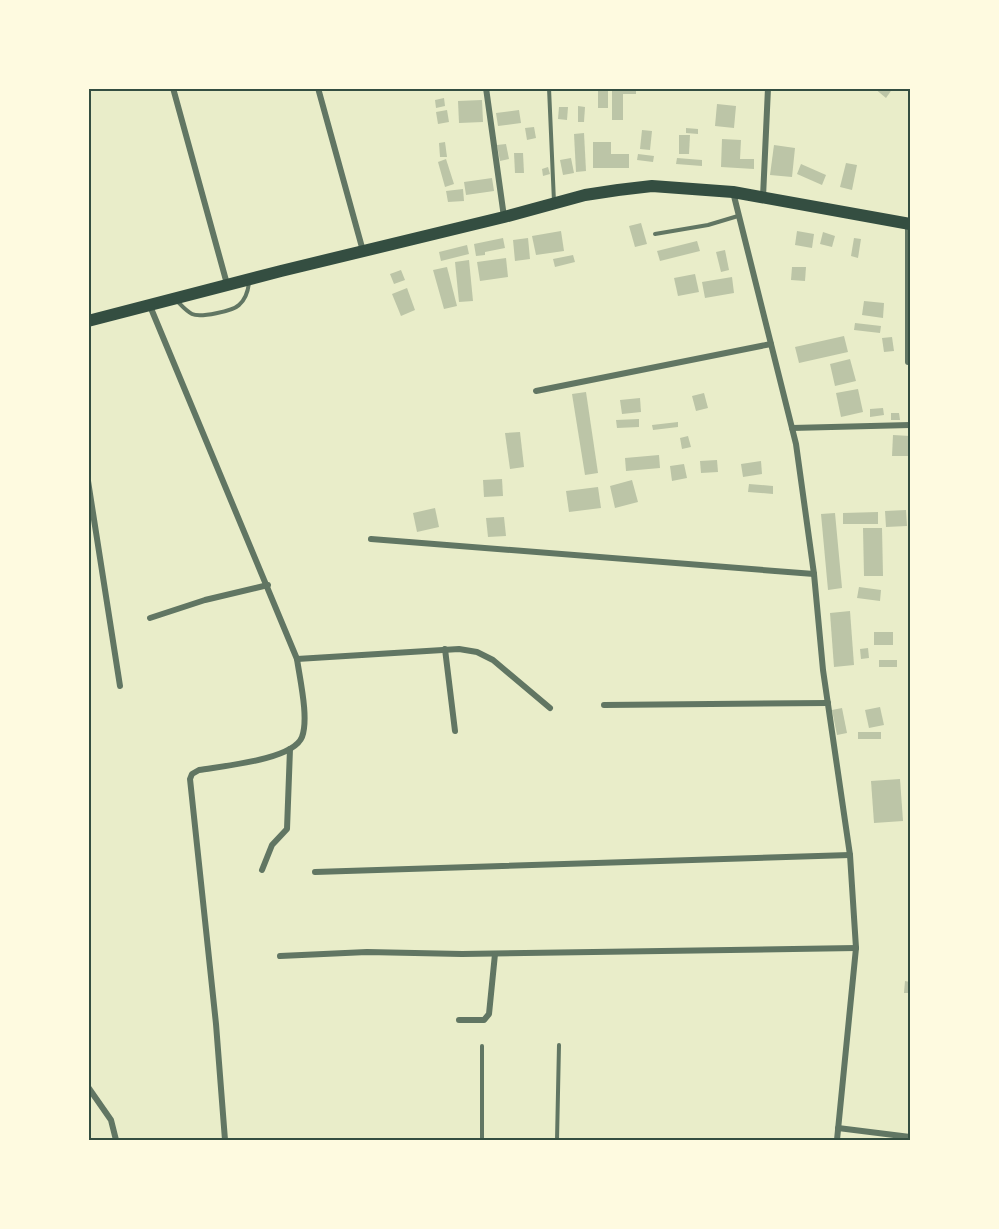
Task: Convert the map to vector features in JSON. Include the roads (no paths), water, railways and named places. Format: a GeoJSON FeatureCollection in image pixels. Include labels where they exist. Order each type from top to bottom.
{"type":"FeatureCollection","features":[{"type":"Feature","properties":{"kind":"highway"},"geometry":{"type":"LineString","coordinates":[[88,321],[504,217],[554,202],[585,195],[652,186],[733,192],[909,224]]}},
{"type":"Feature","properties":{"kind":"street"},"geometry":{"type":"LineString","coordinates":[[173,88],[227,285]]}},
{"type":"Feature","properties":{"kind":"street"},"geometry":{"type":"LineString","coordinates":[[318,88],[363,251]]}},
{"type":"Feature","properties":{"kind":"street"},"geometry":{"type":"LineString","coordinates":[[486,88],[504,217]]}},
{"type":"Feature","properties":{"kind":"street"},"geometry":{"type":"LineString","coordinates":[[763,197],[768,88]]}},
{"type":"Feature","properties":{"kind":"street"},"geometry":{"type":"LineString","coordinates":[[733,192],[792,428],[814,574],[828,703],[850,855],[856,948],[837,1140]]}},
{"type":"Feature","properties":{"kind":"street"},"geometry":{"type":"LineString","coordinates":[[908,362],[909,224]]}},
{"type":"Feature","properties":{"kind":"street"},"geometry":{"type":"LineString","coordinates":[[149,305],[297,659],[304,717],[302,737],[297,746],[276,756],[200,770],[192,774],[190,780],[216,1024],[225,1140]]}},
{"type":"Feature","properties":{"kind":"street"},"geometry":{"type":"LineString","coordinates":[[536,391],[771,344]]}},
{"type":"Feature","properties":{"kind":"street"},"geometry":{"type":"LineString","coordinates":[[792,428],[910,425]]}},
{"type":"Feature","properties":{"kind":"street"},"geometry":{"type":"LineString","coordinates":[[88,481],[120,687]]}},
{"type":"Feature","properties":{"kind":"street"},"geometry":{"type":"LineString","coordinates":[[371,539],[814,574]]}},
{"type":"Feature","properties":{"kind":"street"},"geometry":{"type":"LineString","coordinates":[[150,618],[205,600],[268,585]]}},
{"type":"Feature","properties":{"kind":"street"},"geometry":{"type":"LineString","coordinates":[[297,659],[459,649],[477,652],[492,660],[550,708]]}},
{"type":"Feature","properties":{"kind":"street"},"geometry":{"type":"LineString","coordinates":[[445,650],[456,731]]}},
{"type":"Feature","properties":{"kind":"street"},"geometry":{"type":"LineString","coordinates":[[604,705],[828,703]]}},
{"type":"Feature","properties":{"kind":"street"},"geometry":{"type":"LineString","coordinates":[[262,870],[272,845],[287,829],[290,749]]}},
{"type":"Feature","properties":{"kind":"street"},"geometry":{"type":"LineString","coordinates":[[315,872],[850,855]]}},
{"type":"Feature","properties":{"kind":"street"},"geometry":{"type":"LineString","coordinates":[[280,956],[367,952],[495,954],[856,948]]}},
{"type":"Feature","properties":{"kind":"street"},"geometry":{"type":"LineString","coordinates":[[459,1020],[484,1020],[488,1017],[495,954]]}},
{"type":"Feature","properties":{"kind":"street"},"geometry":{"type":"LineString","coordinates":[[88,1087],[111,1120],[116,1140]]}},
{"type":"Feature","properties":{"kind":"street"},"geometry":{"type":"LineString","coordinates":[[838,1128],[910,1137]]}},
{"type":"Feature","properties":{"kind":"lane"},"geometry":{"type":"LineString","coordinates":[[549,88],[554,202]]}},
{"type":"Feature","properties":{"kind":"lane"},"geometry":{"type":"LineString","coordinates":[[655,234],[708,225],[739,215]]}},
{"type":"Feature","properties":{"kind":"lane"},"geometry":{"type":"LineString","coordinates":[[175,298],[192,314],[199,316],[220,312],[238,307],[248,292],[250,279]]}},
{"type":"Feature","properties":{"kind":"lane"},"geometry":{"type":"LineString","coordinates":[[557,1140],[559,1045]]}},
{"type":"Feature","properties":{"kind":"lane"},"geometry":{"type":"LineString","coordinates":[[482,1046],[482,1140]]}}]}
